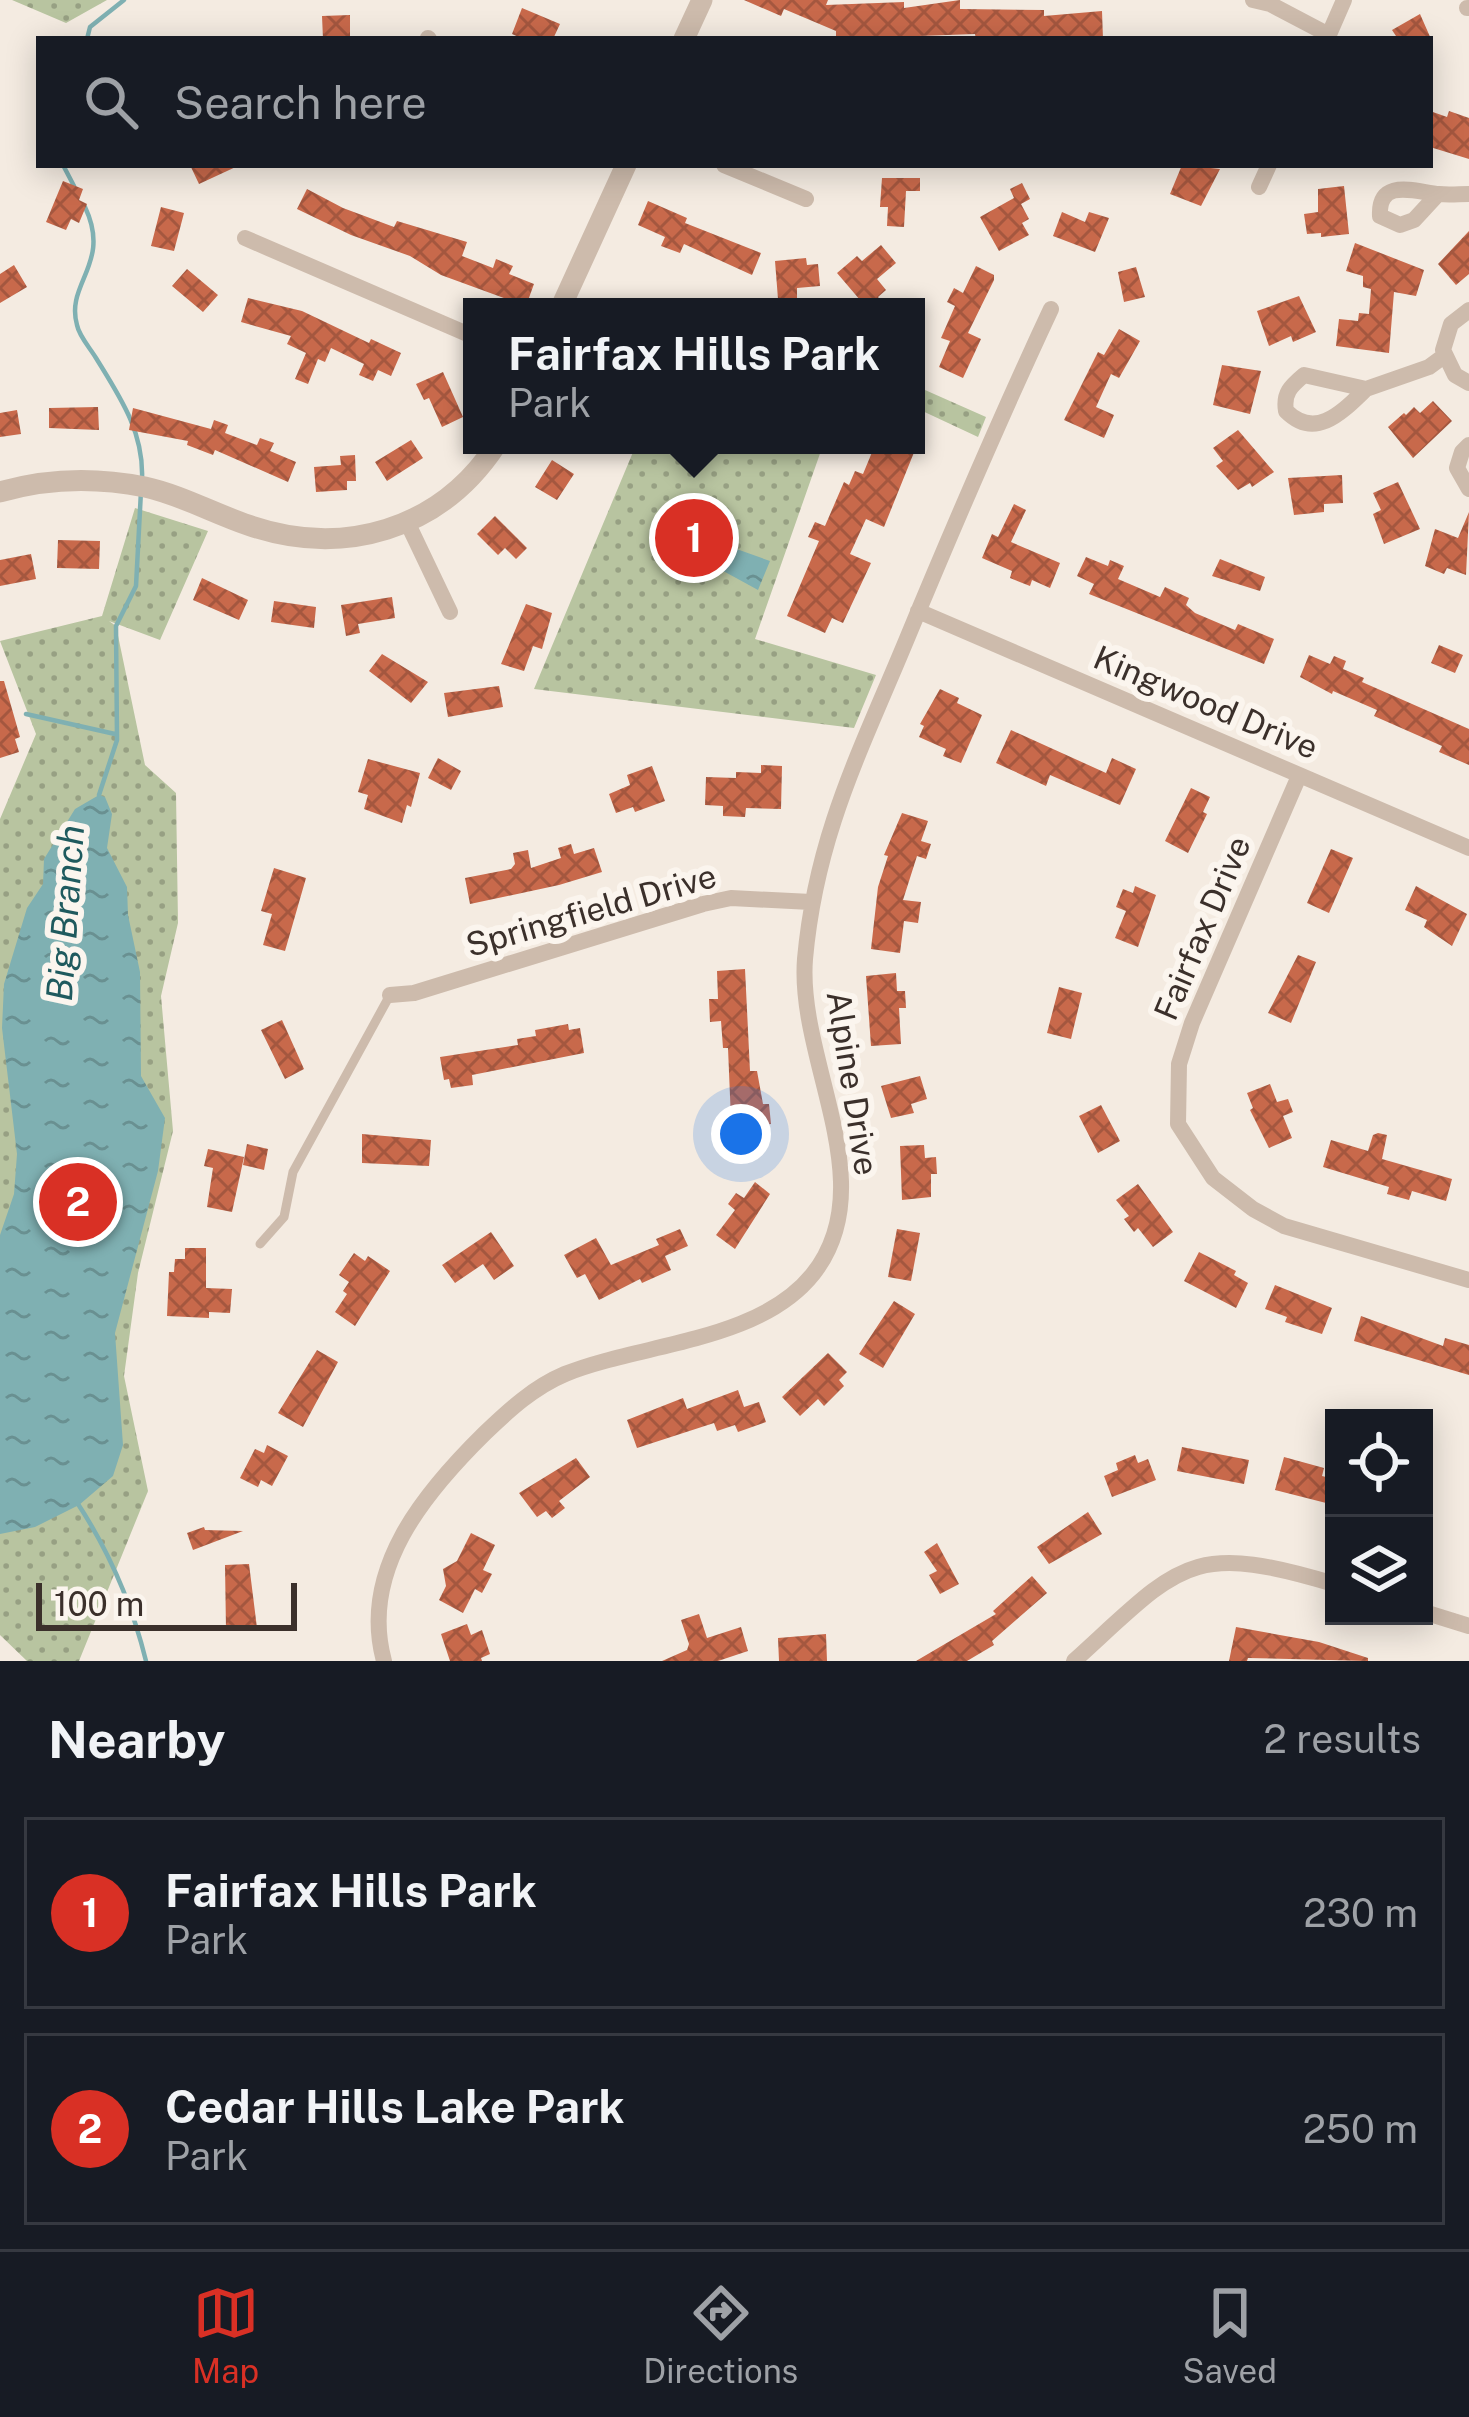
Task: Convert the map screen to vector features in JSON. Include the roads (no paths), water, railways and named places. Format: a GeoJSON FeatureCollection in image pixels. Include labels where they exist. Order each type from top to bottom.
{"type":"FeatureCollection","features":[{"type":"Feature","properties":{"kind":"street"},"geometry":{"type":"LineString","coordinates":[[685,36],[701,0]]}},
{"type":"Feature","properties":{"kind":"street"},"geometry":{"type":"LineString","coordinates":[[1253,0],[1326,36]]}},
{"type":"Feature","properties":{"kind":"street"},"geometry":{"type":"LineString","coordinates":[[1328,36],[1344,0]]}},
{"type":"Feature","properties":{"kind":"street"},"geometry":{"type":"LineString","coordinates":[[565,298],[625,168]]}},
{"type":"Feature","properties":{"kind":"street"},"geometry":{"type":"LineString","coordinates":[[731,168],[806,199]]}},
{"type":"Feature","properties":{"kind":"street"},"geometry":{"type":"LineString","coordinates":[[1259,187],[1268,168]]}},
{"type":"Feature","properties":{"kind":"street"},"geometry":{"type":"LineString","coordinates":[[1438,194],[1469,194]]}},
{"type":"Feature","properties":{"kind":"street"},"geometry":{"type":"LineString","coordinates":[[245,238],[463,332]]}},
{"type":"Feature","properties":{"kind":"street","name":"Alpine Drive"},"geometry":{"type":"LineString","coordinates":[[384,1661],[379,1598],[406,1528],[439,1481],[498,1420],[560,1376],[608,1358],[759,1318],[791,1296],[825,1256],[835,1232],[842,1179],[808,1027],[805,964],[811,902],[834,813],[1051,309]]}},
{"type":"Feature","properties":{"kind":"street"},"geometry":{"type":"LineString","coordinates":[[1366,389],[1429,367],[1444,356],[1451,324],[1469,310]]}},
{"type":"Feature","properties":{"kind":"street"},"geometry":{"type":"LineString","coordinates":[[1444,356],[1455,375],[1469,383]]}},
{"type":"Feature","properties":{"kind":"street"},"geometry":{"type":"LineString","coordinates":[[1469,445],[1457,468],[1469,489]]}},
{"type":"Feature","properties":{"kind":"street"},"geometry":{"type":"LineString","coordinates":[[0,492],[39,480],[121,483],[182,498],[250,526],[313,539],[370,537],[408,524],[455,491],[490,454]]}},
{"type":"Feature","properties":{"kind":"street"},"geometry":{"type":"LineString","coordinates":[[408,524],[450,612]]}},
{"type":"Feature","properties":{"kind":"street","name":"Kingwood Drive"},"geometry":{"type":"LineString","coordinates":[[918,611],[1469,848]]}},
{"type":"Feature","properties":{"kind":"street","name":"Fairfax Drive"},"geometry":{"type":"LineString","coordinates":[[1299,776],[1192,1023],[1179,1064],[1178,1124],[1213,1178],[1284,1226],[1469,1280]]}},
{"type":"Feature","properties":{"kind":"street","name":"Springfield Drive"},"geometry":{"type":"LineString","coordinates":[[390,995],[414,993],[703,904],[731,898],[811,902]]}},
{"type":"Feature","properties":{"kind":"street"},"geometry":{"type":"LineString","coordinates":[[1074,1661],[1161,1582],[1204,1564],[1255,1563],[1325,1582]]}},
{"type":"Feature","properties":{"kind":"street"},"geometry":{"type":"LineString","coordinates":[[1433,1615],[1469,1626]]}},
{"type":"Feature","properties":{"kind":"lane"},"geometry":{"type":"LineString","coordinates":[[260,1244],[284,1217],[293,1172],[390,995]]}},
{"type":"Feature","properties":{"kind":"water"},"geometry":{"type":"Polygon","coordinates":[[[714,541],[770,561],[758,590],[705,561],[714,541]]]}},
{"type":"Feature","properties":{"kind":"water"},"geometry":{"type":"Polygon","coordinates":[[[99,795],[105,797],[112,814],[107,848],[127,887],[140,972],[141,1076],[165,1118],[158,1171],[115,1333],[123,1445],[113,1476],[79,1505],[35,1527],[0,1534],[0,1235],[14,1194],[17,1154],[2,1028],[4,984],[27,908],[43,884],[44,859],[75,809],[99,795]]]}},
{"type":"Feature","properties":{"kind":"waterway"},"geometry":{"type":"LineString","coordinates":[[88,36],[90,27],[124,0]]}},
{"type":"Feature","properties":{"kind":"waterway","name":"Big Branch"},"geometry":{"type":"LineString","coordinates":[[65,168],[74,186]]}},
{"type":"Feature","properties":{"kind":"waterway","name":"Big Branch"},"geometry":{"type":"LineString","coordinates":[[85,207],[93,244],[77,297],[77,325],[129,416],[139,446],[142,479]]}},
{"type":"Feature","properties":{"kind":"waterway","name":"Big Branch"},"geometry":{"type":"LineString","coordinates":[[99,795],[117,740],[116,626],[136,586],[141,491]]}},
{"type":"Feature","properties":{"kind":"waterway"},"geometry":{"type":"LineString","coordinates":[[26,714],[115,734]]}},
{"type":"Feature","properties":{"kind":"waterway","name":"Big Branch"},"geometry":{"type":"LineString","coordinates":[[78,1504],[119,1580],[146,1661]]}},
{"type":"Feature","properties":{"kind":"place","name":"Fairfax Hills Park"},"geometry":{"type":"Point","coordinates":[694,538]}},
{"type":"Feature","properties":{"kind":"place","name":"Cedar Hills Lake Park"},"geometry":{"type":"Point","coordinates":[78,1202]}}]}
